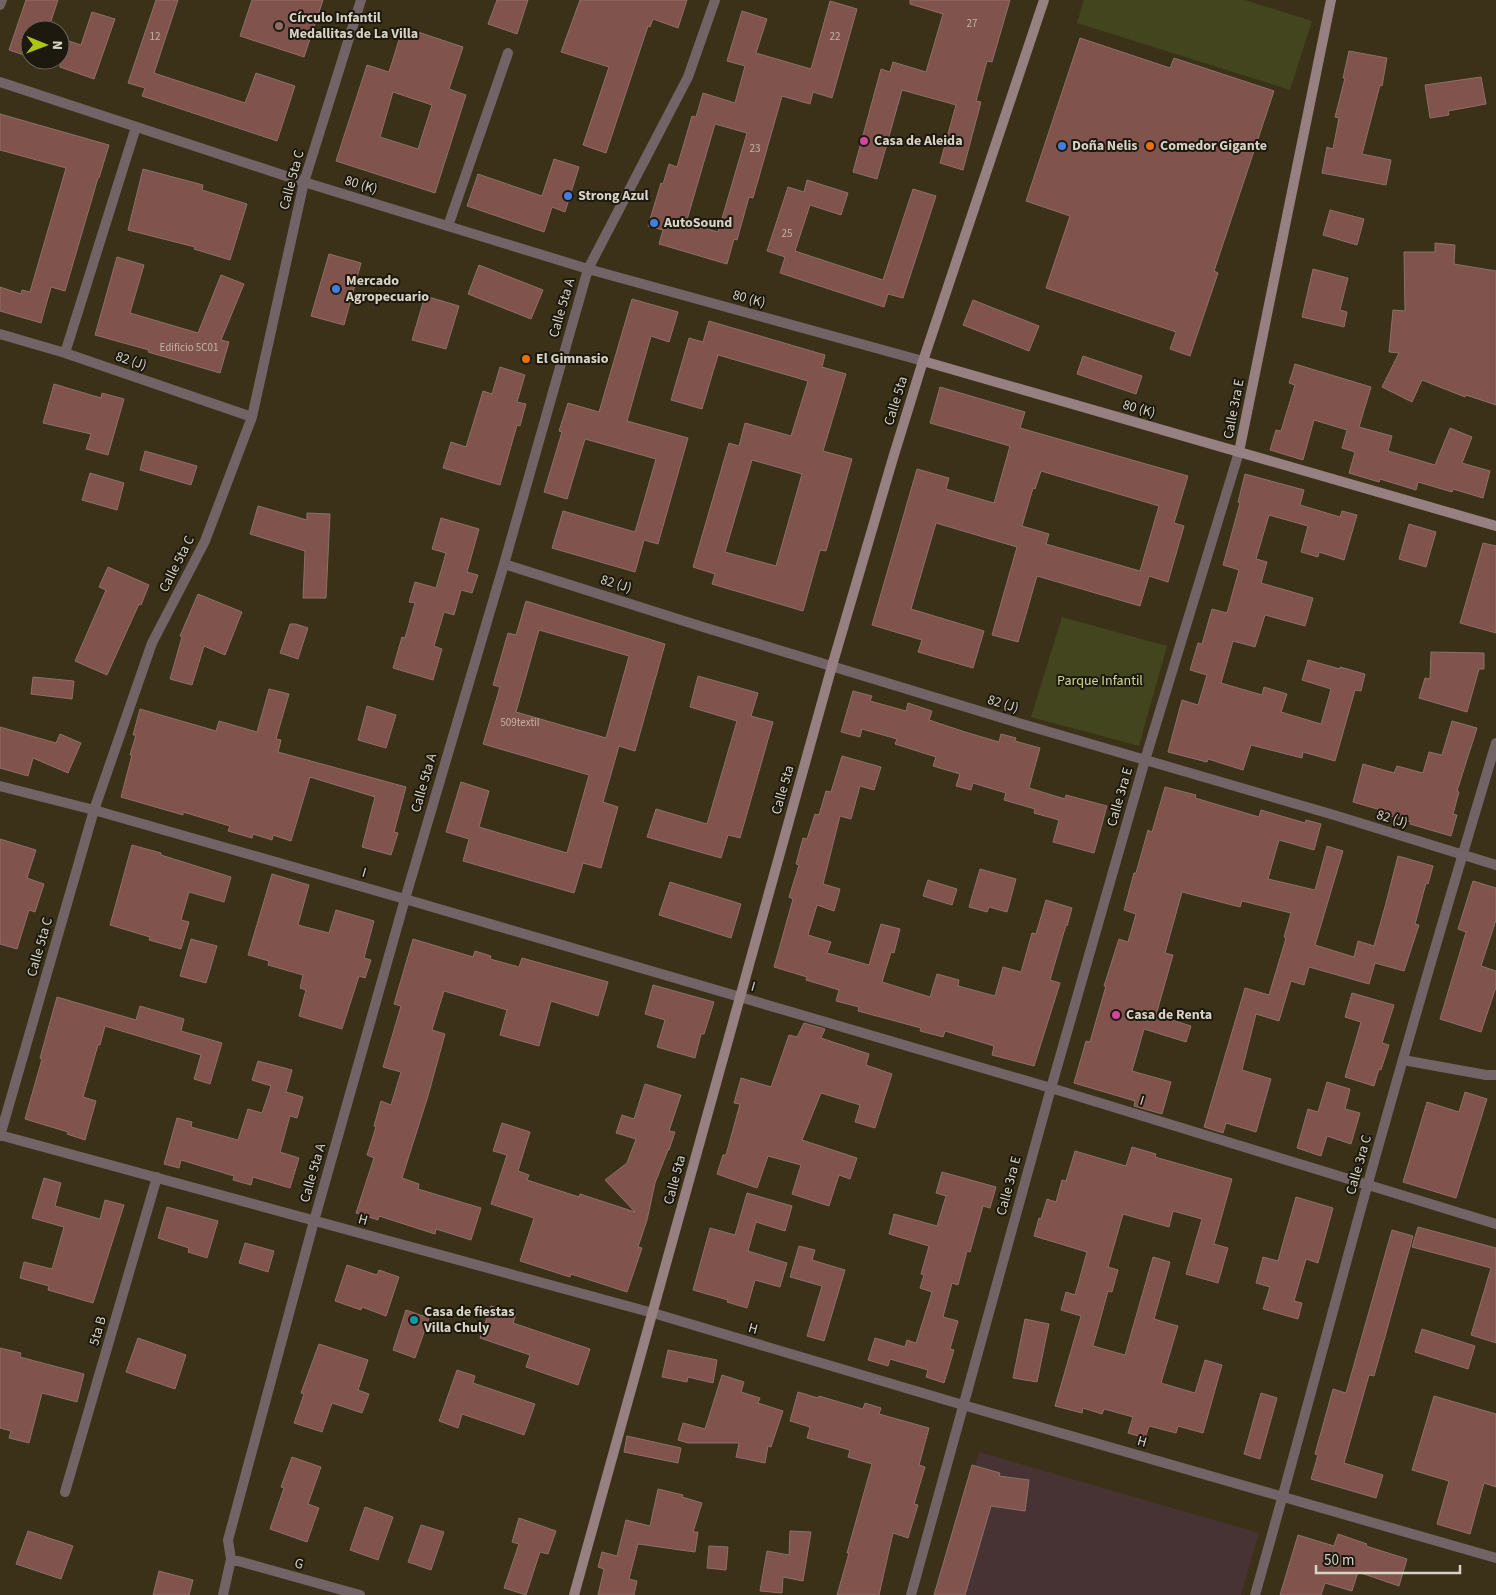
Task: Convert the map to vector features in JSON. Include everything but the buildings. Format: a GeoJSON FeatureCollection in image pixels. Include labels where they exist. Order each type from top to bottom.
{"type":"FeatureCollection","features":[{"type":"Feature","properties":{"kind":"street"},"geometry":{"type":"LineString","coordinates":[[0,5],[2,0]]}},
{"type":"Feature","properties":{"kind":"street","name":"Calle 5ta C"},"geometry":{"type":"LineString","coordinates":[[0,1135],[94,810],[152,643],[205,541],[252,417],[304,182],[361,0]]}},
{"type":"Feature","properties":{"kind":"street","name":"Calle 5ta A"},"geometry":{"type":"LineString","coordinates":[[223,1595],[231,1558],[228,1540],[314,1221],[405,899],[504,564],[588,269],[688,77],[715,0]]}},
{"type":"Feature","properties":{"kind":"street","name":"Calle 5ta"},"geometry":{"type":"LineString","coordinates":[[574,1595],[832,666],[923,361],[1044,0]]}},
{"type":"Feature","properties":{"kind":"street","name":"Calle 3ra E"},"geometry":{"type":"LineString","coordinates":[[911,1595],[1051,1088],[1145,760],[1239,452],[1331,0]]}},
{"type":"Feature","properties":{"kind":"street"},"geometry":{"type":"LineString","coordinates":[[448,226],[508,53]]}},
{"type":"Feature","properties":{"kind":"street","name":"80 (K)"},"geometry":{"type":"LineString","coordinates":[[0,82],[304,182],[588,269],[923,361],[1496,526]]}},
{"type":"Feature","properties":{"kind":"street"},"geometry":{"type":"LineString","coordinates":[[64,353],[136,127]]}},
{"type":"Feature","properties":{"kind":"street","name":"82 (J)"},"geometry":{"type":"LineString","coordinates":[[0,334],[64,353],[252,417]]}},
{"type":"Feature","properties":{"kind":"street","name":"82 (J)"},"geometry":{"type":"LineString","coordinates":[[504,564],[703,628],[1334,815],[1496,865]]}},
{"type":"Feature","properties":{"kind":"street","name":"Calle 3ra C"},"geometry":{"type":"LineString","coordinates":[[1255,1595],[1403,1060],[1496,743]]}},
{"type":"Feature","properties":{"kind":"street","name":"I"},"geometry":{"type":"LineString","coordinates":[[0,786],[94,810],[405,899],[1051,1088],[1496,1224]]}},
{"type":"Feature","properties":{"kind":"street"},"geometry":{"type":"LineString","coordinates":[[1403,1060],[1486,1075],[1496,1075]]}},
{"type":"Feature","properties":{"kind":"street","name":"H"},"geometry":{"type":"LineString","coordinates":[[0,1135],[653,1314],[1496,1558]]}},
{"type":"Feature","properties":{"kind":"street","name":"5ta B"},"geometry":{"type":"LineString","coordinates":[[65,1492],[157,1177]]}},
{"type":"Feature","properties":{"kind":"street","name":"G"},"geometry":{"type":"LineString","coordinates":[[231,1558],[360,1595]]}},
{"type":"Feature","properties":{"kind":"shaded area"},"geometry":{"type":"Polygon","coordinates":[[[979,1452],[1259,1533],[1241,1595],[938,1595],[979,1452]]]}},
{"type":"Feature","properties":{"kind":"green space"},"geometry":{"type":"Polygon","coordinates":[[[1084,0],[1245,0],[1312,21],[1290,90],[1077,23],[1084,0]]]}},
{"type":"Feature","properties":{"kind":"green space","name":"Parque Infantil"},"geometry":{"type":"Polygon","coordinates":[[[1062,617],[1167,646],[1139,746],[1031,717],[1062,617]]]}},
{"type":"Feature","properties":{"kind":"place","name":"Círculo Infantil Medallitas de La Villa"},"geometry":{"type":"Point","coordinates":[279,26]}},
{"type":"Feature","properties":{"kind":"place","name":"Casa de Aleida"},"geometry":{"type":"Point","coordinates":[864,141]}},
{"type":"Feature","properties":{"kind":"place","name":"Doña Nelis"},"geometry":{"type":"Point","coordinates":[1062,146]}},
{"type":"Feature","properties":{"kind":"place","name":"Comedor Gigante"},"geometry":{"type":"Point","coordinates":[1150,146]}},
{"type":"Feature","properties":{"kind":"place","name":"Strong Azul"},"geometry":{"type":"Point","coordinates":[568,196]}},
{"type":"Feature","properties":{"kind":"place","name":"AutoSound"},"geometry":{"type":"Point","coordinates":[654,223]}},
{"type":"Feature","properties":{"kind":"place","name":"Mercado Agropecuario"},"geometry":{"type":"Point","coordinates":[336,289]}},
{"type":"Feature","properties":{"kind":"place","name":"El Gimnasio"},"geometry":{"type":"Point","coordinates":[526,359]}},
{"type":"Feature","properties":{"kind":"place","name":"Casa de Renta"},"geometry":{"type":"Point","coordinates":[1116,1015]}},
{"type":"Feature","properties":{"kind":"place","name":"Casa de fiestas Villa Chuly"},"geometry":{"type":"Point","coordinates":[414,1320]}}]}
